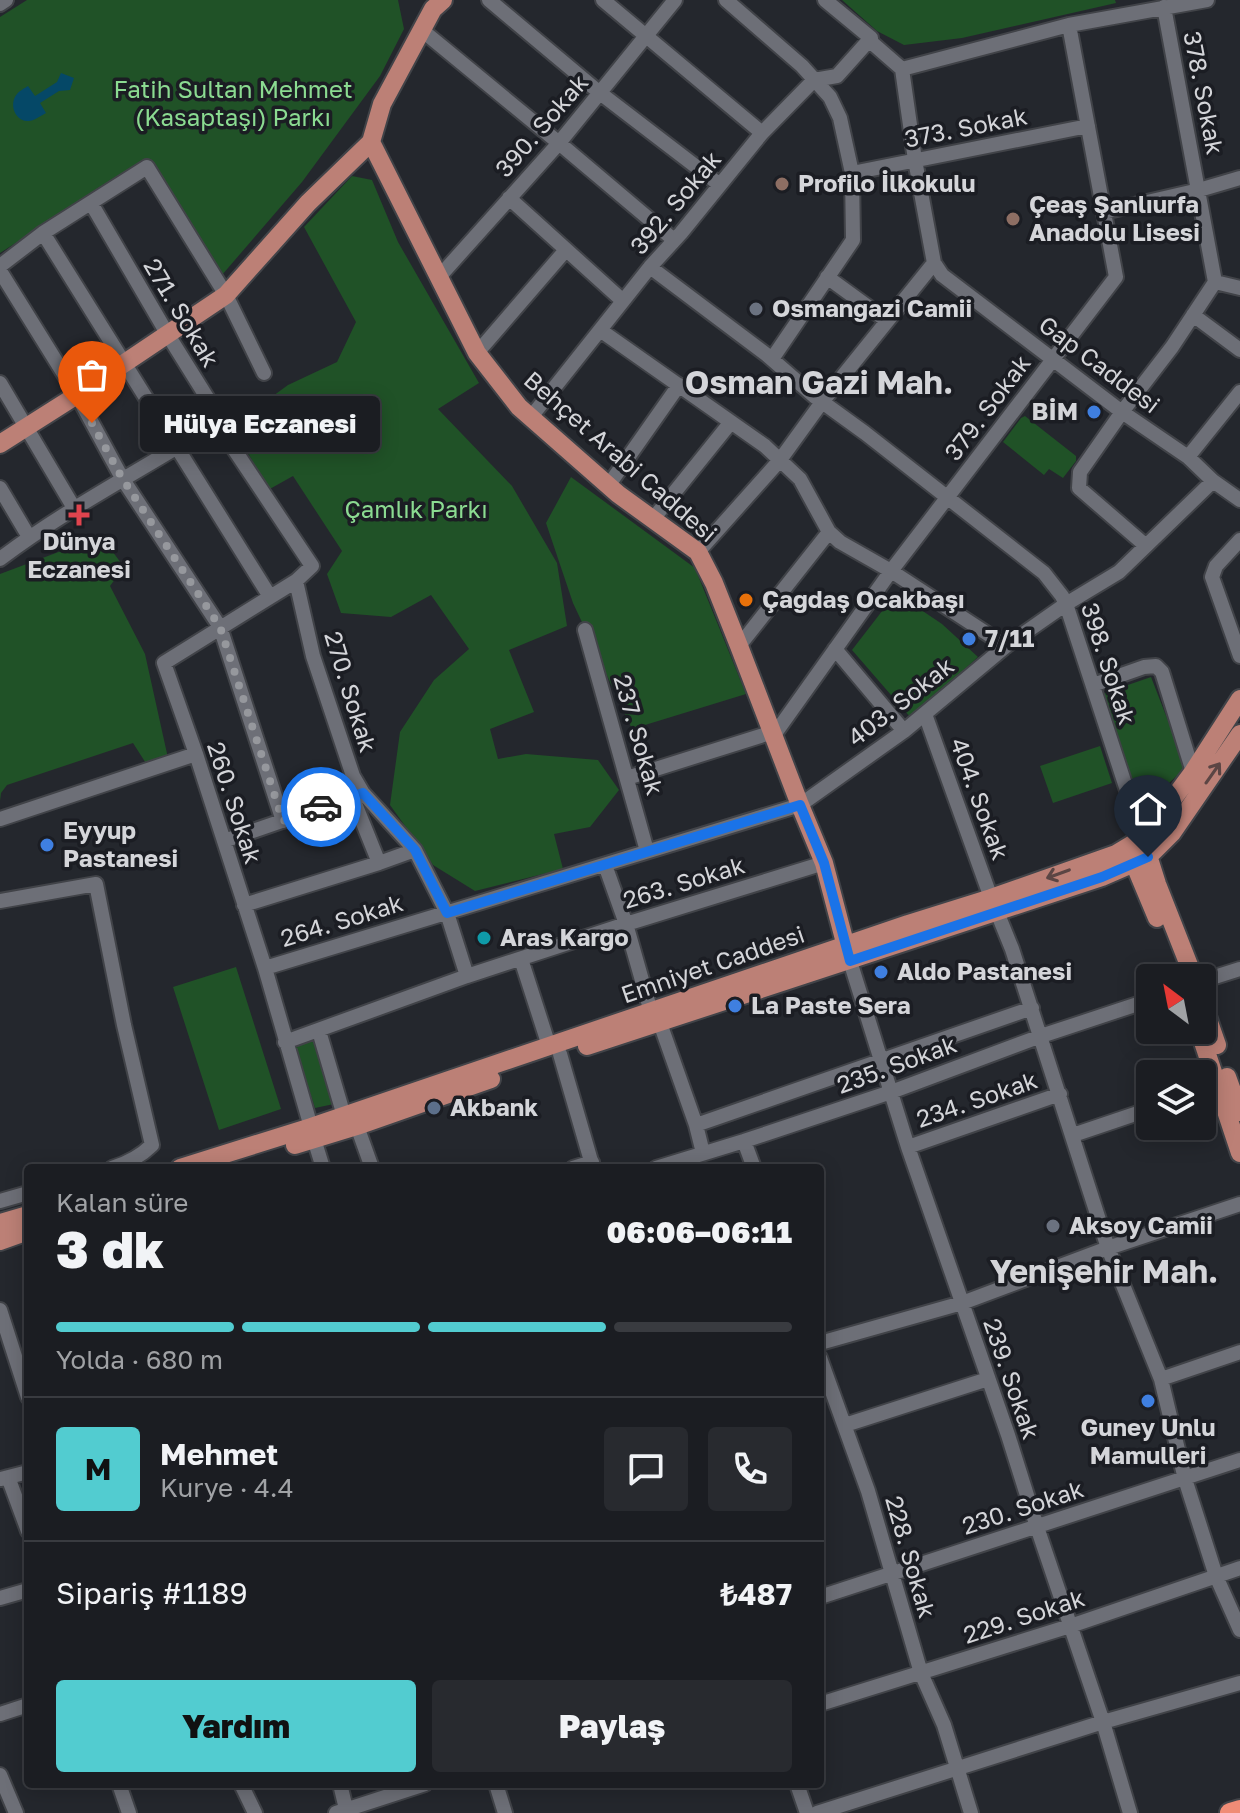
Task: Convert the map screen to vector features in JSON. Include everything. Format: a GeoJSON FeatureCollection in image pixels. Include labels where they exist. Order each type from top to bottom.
{"type":"FeatureCollection","features":[{"type":"Feature","properties":{"kind":"highway"},"geometry":{"type":"LineString","coordinates":[[1230,1813],[1240,1810]]}},
{"type":"Feature","properties":{"kind":"main road"},"geometry":{"type":"LineString","coordinates":[[0,444],[226,295],[308,203],[371,142],[382,104],[423,31],[434,3]]}},
{"type":"Feature","properties":{"kind":"main road","name":"Behçet Arabi Caddesi"},"geometry":{"type":"LineString","coordinates":[[371,142],[477,353],[519,407],[608,486],[698,552],[714,583],[824,863],[848,954]]}},
{"type":"Feature","properties":{"kind":"main road","name":"Emniyet Caddesi"},"geometry":{"type":"LineString","coordinates":[[1139,851],[1150,830],[1193,772],[1240,699]]}},
{"type":"Feature","properties":{"kind":"main road","name":"Emniyet Caddesi"},"geometry":{"type":"LineString","coordinates":[[195,1164],[351,1121],[554,1050],[994,905],[1102,877],[1172,833],[1240,734]]}},
{"type":"Feature","properties":{"kind":"main road"},"geometry":{"type":"LineString","coordinates":[[1139,851],[1177,964]]}},
{"type":"Feature","properties":{"kind":"main road"},"geometry":{"type":"LineString","coordinates":[[1139,851],[1157,884],[1188,964]]}},
{"type":"Feature","properties":{"kind":"main road"},"geometry":{"type":"LineString","coordinates":[[1205,1044],[1223,1089],[1240,1112]]}},
{"type":"Feature","properties":{"kind":"main road"},"geometry":{"type":"LineString","coordinates":[[1212,1044],[1240,1153]]}},
{"type":"Feature","properties":{"kind":"main road","name":"Emniyet Caddesi"},"geometry":{"type":"LineString","coordinates":[[231,1164],[313,1133]]}},
{"type":"Feature","properties":{"kind":"main road"},"geometry":{"type":"LineString","coordinates":[[0,1223],[24,1216]]}},
{"type":"Feature","properties":{"kind":"main road"},"geometry":{"type":"LineString","coordinates":[[0,1241],[24,1232]]}},
{"type":"Feature","properties":{"kind":"street"},"geometry":{"type":"LineString","coordinates":[[0,4],[6,0]]}},
{"type":"Feature","properties":{"kind":"street"},"geometry":{"type":"LineString","coordinates":[[489,0],[600,93],[720,185]]}},
{"type":"Feature","properties":{"kind":"street"},"geometry":{"type":"LineString","coordinates":[[603,0],[762,133]]}},
{"type":"Feature","properties":{"kind":"street","name":"390. Sokak"},"geometry":{"type":"LineString","coordinates":[[439,277],[559,143],[675,0]]}},
{"type":"Feature","properties":{"kind":"street"},"geometry":{"type":"LineString","coordinates":[[726,0],[802,66],[830,97],[840,118],[852,173],[853,240],[772,359]]}},
{"type":"Feature","properties":{"kind":"street"},"geometry":{"type":"LineString","coordinates":[[698,552],[780,460],[886,320],[934,263],[902,69],[825,0]]}},
{"type":"Feature","properties":{"kind":"street"},"geometry":{"type":"LineString","coordinates":[[902,69],[1128,7],[1164,7],[1202,0]]}},
{"type":"Feature","properties":{"kind":"street","name":"378. Sokak"},"geometry":{"type":"LineString","coordinates":[[1164,7],[1215,282]]}},
{"type":"Feature","properties":{"kind":"street","name":"379. Sokak"},"geometry":{"type":"LineString","coordinates":[[773,734],[891,571],[1116,277],[1069,25]]}},
{"type":"Feature","properties":{"kind":"street"},"geometry":{"type":"LineString","coordinates":[[423,31],[674,240]]}},
{"type":"Feature","properties":{"kind":"street","name":"392. Sokak"},"geometry":{"type":"LineString","coordinates":[[531,417],[762,133],[814,80],[837,76],[871,38]]}},
{"type":"Feature","properties":{"kind":"street","name":"373. Sokak"},"geometry":{"type":"LineString","coordinates":[[852,173],[1088,126]]}},
{"type":"Feature","properties":{"kind":"street"},"geometry":{"type":"LineString","coordinates":[[264,373],[226,295],[147,167],[43,233],[0,268],[77,395],[122,478],[220,627],[283,821]]}},
{"type":"Feature","properties":{"kind":"street"},"geometry":{"type":"LineString","coordinates":[[1104,212],[1240,178]]}},
{"type":"Feature","properties":{"kind":"street"},"geometry":{"type":"LineString","coordinates":[[509,198],[623,301]]}},
{"type":"Feature","properties":{"kind":"street","name":"271. Sokak"},"geometry":{"type":"LineString","coordinates":[[91,203],[221,420],[232,446],[312,566]]}},
{"type":"Feature","properties":{"kind":"street"},"geometry":{"type":"LineString","coordinates":[[43,233],[269,595]]}},
{"type":"Feature","properties":{"kind":"street"},"geometry":{"type":"LineString","coordinates":[[477,353],[565,251]]}},
{"type":"Feature","properties":{"kind":"street","name":"Gap Caddesi"},"geometry":{"type":"LineString","coordinates":[[934,263],[942,275],[1122,412],[1188,457],[1213,481],[1240,500]]}},
{"type":"Feature","properties":{"kind":"street","name":"398. Sokak"},"geometry":{"type":"LineString","coordinates":[[650,267],[1044,573],[1066,604],[1093,685],[1139,851]]}},
{"type":"Feature","properties":{"kind":"street"},"geometry":{"type":"LineString","coordinates":[[827,277],[886,320]]}},
{"type":"Feature","properties":{"kind":"street"},"geometry":{"type":"LineString","coordinates":[[1145,545],[1079,488],[1080,472],[1172,347],[1215,282],[1240,288]]}},
{"type":"Feature","properties":{"kind":"street"},"geometry":{"type":"LineString","coordinates":[[1193,315],[1240,350]]}},
{"type":"Feature","properties":{"kind":"street"},"geometry":{"type":"LineString","coordinates":[[600,330],[765,446],[800,479],[829,532],[840,542],[891,571],[1006,646]]}},
{"type":"Feature","properties":{"kind":"street"},"geometry":{"type":"LineString","coordinates":[[0,383],[74,508]]}},
{"type":"Feature","properties":{"kind":"street"},"geometry":{"type":"LineString","coordinates":[[608,486],[679,385]]}},
{"type":"Feature","properties":{"kind":"street"},"geometry":{"type":"LineString","coordinates":[[1188,457],[1240,392]]}},
{"type":"Feature","properties":{"kind":"street"},"geometry":{"type":"LineString","coordinates":[[0,559],[74,508],[221,420]]}},
{"type":"Feature","properties":{"kind":"street"},"geometry":{"type":"LineString","coordinates":[[653,519],[731,422]]}},
{"type":"Feature","properties":{"kind":"street","name":"403. Sokak"},"geometry":{"type":"LineString","coordinates":[[800,805],[904,731],[1006,646],[1119,572],[1213,481]]}},
{"type":"Feature","properties":{"kind":"street"},"geometry":{"type":"LineString","coordinates":[[0,488],[29,537]]}},
{"type":"Feature","properties":{"kind":"street"},"geometry":{"type":"LineString","coordinates":[[739,646],[829,532]]}},
{"type":"Feature","properties":{"kind":"street"},"geometry":{"type":"LineString","coordinates":[[1240,540],[1216,566],[1212,577],[1240,656]]}},
{"type":"Feature","properties":{"kind":"street","name":"260. Sokak"},"geometry":{"type":"LineString","coordinates":[[312,566],[296,581],[164,663],[265,968],[322,1164]]}},
{"type":"Feature","properties":{"kind":"street","name":"270. Sokak"},"geometry":{"type":"LineString","coordinates":[[296,581],[313,656],[357,794],[415,850],[447,913],[467,976]]}},
{"type":"Feature","properties":{"kind":"street","name":"237. Sokak"},"geometry":{"type":"LineString","coordinates":[[585,630],[647,851]]}},
{"type":"Feature","properties":{"kind":"street"},"geometry":{"type":"LineString","coordinates":[[835,649],[904,731]]}},
{"type":"Feature","properties":{"kind":"street"},"geometry":{"type":"LineString","coordinates":[[1093,685],[1144,667],[1156,666],[1162,672],[1193,772]]}},
{"type":"Feature","properties":{"kind":"street","name":"404. Sokak"},"geometry":{"type":"LineString","coordinates":[[925,714],[1012,949],[1108,1248],[1161,1379],[1185,1479],[1216,1576],[1240,1630]]}},
{"type":"Feature","properties":{"kind":"street"},"geometry":{"type":"LineString","coordinates":[[627,778],[773,734]]}},
{"type":"Feature","properties":{"kind":"street"},"geometry":{"type":"LineString","coordinates":[[0,819],[196,754]]}},
{"type":"Feature","properties":{"kind":"street"},"geometry":{"type":"LineString","coordinates":[[224,841],[357,794],[379,863]]}},
{"type":"Feature","properties":{"kind":"street","name":"264. Sokak"},"geometry":{"type":"LineString","coordinates":[[265,968],[800,805]]}},
{"type":"Feature","properties":{"kind":"street"},"geometry":{"type":"LineString","coordinates":[[244,905],[415,850]]}},
{"type":"Feature","properties":{"kind":"street","name":"263. Sokak"},"geometry":{"type":"LineString","coordinates":[[285,1042],[467,976],[824,863]]}},
{"type":"Feature","properties":{"kind":"street"},"geometry":{"type":"LineString","coordinates":[[605,865],[703,1153]]}},
{"type":"Feature","properties":{"kind":"street"},"geometry":{"type":"LineString","coordinates":[[0,901],[96,884],[152,1145],[126,1164]]}},
{"type":"Feature","properties":{"kind":"street","name":"239. Sokak"},"geometry":{"type":"LineString","coordinates":[[848,954],[908,1147],[1103,1722],[1130,1813]]}},
{"type":"Feature","properties":{"kind":"street"},"geometry":{"type":"LineString","coordinates":[[521,959],[592,1164]]}},
{"type":"Feature","properties":{"kind":"street"},"geometry":{"type":"LineString","coordinates":[[1216,977],[1240,969]]}},
{"type":"Feature","properties":{"kind":"street","name":"235. Sokak"},"geometry":{"type":"LineString","coordinates":[[669,1164],[891,1092],[1136,1005]]}},
{"type":"Feature","properties":{"kind":"street"},"geometry":{"type":"LineString","coordinates":[[696,1125],[1032,1008]]}},
{"type":"Feature","properties":{"kind":"street"},"geometry":{"type":"LineString","coordinates":[[319,1031],[351,1121],[370,1164]]}},
{"type":"Feature","properties":{"kind":"street","name":"234. Sokak"},"geometry":{"type":"LineString","coordinates":[[908,1147],[1060,1094]]}},
{"type":"Feature","properties":{"kind":"street"},"geometry":{"type":"LineString","coordinates":[[1073,1135],[1136,1114]]}},
{"type":"Feature","properties":{"kind":"street"},"geometry":{"type":"LineString","coordinates":[[744,1141],[753,1164]]}},
{"type":"Feature","properties":{"kind":"street"},"geometry":{"type":"LineString","coordinates":[[0,1201],[24,1194]]}},
{"type":"Feature","properties":{"kind":"street"},"geometry":{"type":"LineString","coordinates":[[824,1342],[962,1303],[1108,1248],[1240,1204]]}},
{"type":"Feature","properties":{"kind":"street"},"geometry":{"type":"LineString","coordinates":[[0,1310],[24,1385]]}},
{"type":"Feature","properties":{"kind":"street"},"geometry":{"type":"LineString","coordinates":[[1161,1379],[1240,1352]]}},
{"type":"Feature","properties":{"kind":"street","name":"228. Sokak"},"geometry":{"type":"LineString","coordinates":[[824,1369],[868,1491],[921,1673],[944,1725],[971,1813]]}},
{"type":"Feature","properties":{"kind":"street"},"geometry":{"type":"LineString","coordinates":[[845,1425],[988,1379]]}},
{"type":"Feature","properties":{"kind":"street","name":"230. Sokak"},"geometry":{"type":"LineString","coordinates":[[824,1596],[1240,1460]]}},
{"type":"Feature","properties":{"kind":"street"},"geometry":{"type":"LineString","coordinates":[[24,1473],[4,1479],[24,1522]]}},
{"type":"Feature","properties":{"kind":"street","name":"229. Sokak"},"geometry":{"type":"LineString","coordinates":[[824,1703],[1070,1626],[1240,1568]]}},
{"type":"Feature","properties":{"kind":"street"},"geometry":{"type":"LineString","coordinates":[[0,1598],[24,1591]]}},
{"type":"Feature","properties":{"kind":"street"},"geometry":{"type":"LineString","coordinates":[[817,1813],[1103,1722],[1240,1683]]}},
{"type":"Feature","properties":{"kind":"street"},"geometry":{"type":"LineString","coordinates":[[0,1714],[24,1706]]}},
{"type":"Feature","properties":{"kind":"street"},"geometry":{"type":"LineString","coordinates":[[0,1775],[16,1813]]}},
{"type":"Feature","properties":{"kind":"street"},"geometry":{"type":"LineString","coordinates":[[120,1788],[129,1813]]}},
{"type":"Feature","properties":{"kind":"street"},"geometry":{"type":"LineString","coordinates":[[243,1788],[255,1813]]}},
{"type":"Feature","properties":{"kind":"street"},"geometry":{"type":"LineString","coordinates":[[340,1788],[343,1812],[413,1788]]}},
{"type":"Feature","properties":{"kind":"street"},"geometry":{"type":"LineString","coordinates":[[497,1788],[505,1813]]}},
{"type":"Feature","properties":{"kind":"street"},"geometry":{"type":"LineString","coordinates":[[798,1788],[807,1813]]}},
{"type":"Feature","properties":{"kind":"green space","name":"Fatih Sultan Mehmet (Kasaptaşı) Parkı"},"geometry":{"type":"Polygon","coordinates":[[[27,0],[398,0],[404,29],[380,76],[302,182],[222,275],[146,160],[0,253],[0,17],[27,0]]]}},
{"type":"Feature","properties":{"kind":"green space"},"geometry":{"type":"Polygon","coordinates":[[[842,0],[1115,0],[1116,3],[962,38],[904,45],[877,31],[842,0]]]}},
{"type":"Feature","properties":{"kind":"green space","name":"Çamlık Parkı"},"geometry":{"type":"Polygon","coordinates":[[[352,176],[372,180],[398,242],[479,383],[438,409],[512,486],[557,563],[567,626],[509,650],[534,712],[490,729],[498,759],[526,754],[598,760],[619,790],[590,827],[554,834],[563,869],[475,891],[433,865],[390,805],[400,732],[434,680],[469,649],[431,595],[391,617],[341,613],[327,574],[342,551],[293,476],[268,490],[233,425],[288,385],[337,362],[356,322],[304,227],[352,176]]]}},
{"type":"Feature","properties":{"kind":"green space"},"geometry":{"type":"Polygon","coordinates":[[[1025,416],[1076,456],[1076,461],[1063,478],[1049,469],[1044,475],[1003,442],[1025,416]]]}},
{"type":"Feature","properties":{"kind":"green space"},"geometry":{"type":"Polygon","coordinates":[[[571,477],[695,568],[746,694],[632,729],[573,603],[546,523],[571,477]]]}},
{"type":"Feature","properties":{"kind":"green space"},"geometry":{"type":"Polygon","coordinates":[[[101,536],[124,567],[110,586],[145,654],[168,758],[149,768],[133,743],[7,785],[0,801],[0,574],[101,536]]]}},
{"type":"Feature","properties":{"kind":"green space"},"geometry":{"type":"Polygon","coordinates":[[[896,593],[942,624],[978,657],[911,718],[852,650],[896,593]]]}},
{"type":"Feature","properties":{"kind":"green space"},"geometry":{"type":"Polygon","coordinates":[[[1151,677],[1186,767],[1166,786],[1152,808],[1135,804],[1099,695],[1151,677]]]}},
{"type":"Feature","properties":{"kind":"green space"},"geometry":{"type":"Polygon","coordinates":[[[1100,746],[1112,783],[1053,803],[1040,766],[1100,746]]]}},
{"type":"Feature","properties":{"kind":"green space"},"geometry":{"type":"Polygon","coordinates":[[[236,967],[281,1109],[219,1130],[173,987],[236,967]]]}},
{"type":"Feature","properties":{"kind":"green space"},"geometry":{"type":"Polygon","coordinates":[[[314,1040],[334,1104],[315,1108],[295,1046],[314,1040]]]}},
{"type":"Feature","properties":{"kind":"water"},"geometry":{"type":"Polygon","coordinates":[[[61,73],[74,78],[70,90],[59,91],[40,103],[46,113],[32,121],[19,118],[13,106],[18,93],[28,86],[35,96],[57,82],[61,73]]]}},
{"type":"Feature","properties":{"kind":"way so far"},"geometry":{"type":"LineString","coordinates":[[92,423],[122,478],[220,627],[283,821],[321,807]]}},
{"type":"Feature","properties":{"kind":"place","name":"Profilo İlkokulu"},"geometry":{"type":"Point","coordinates":[782,184]}},
{"type":"Feature","properties":{"kind":"place","name":"Çeaş Şanlıurfa Anadolu Lisesi"},"geometry":{"type":"Point","coordinates":[1013,219]}},
{"type":"Feature","properties":{"kind":"place","name":"Osmangazi Camii"},"geometry":{"type":"Point","coordinates":[756,309]}},
{"type":"Feature","properties":{"kind":"place","name":"BİM"},"geometry":{"type":"Point","coordinates":[1094,412]}},
{"type":"Feature","properties":{"kind":"place","name":"Hülya Eczanesi"},"geometry":{"type":"Point","coordinates":[92,423]}},
{"type":"Feature","properties":{"kind":"place","name":"Dünya Eczanesi"},"geometry":{"type":"Point","coordinates":[79,515]}},
{"type":"Feature","properties":{"kind":"place","name":"Çağdaş Ocakbaşı"},"geometry":{"type":"Point","coordinates":[746,600]}},
{"type":"Feature","properties":{"kind":"place","name":"7/11"},"geometry":{"type":"Point","coordinates":[969,639]}},
{"type":"Feature","properties":{"kind":"place","name":"Eyyup Pastanesi"},"geometry":{"type":"Point","coordinates":[47,845]}},
{"type":"Feature","properties":{"kind":"place","name":"Aras Kargo"},"geometry":{"type":"Point","coordinates":[484,938]}},
{"type":"Feature","properties":{"kind":"place","name":"Aldo Pastanesi"},"geometry":{"type":"Point","coordinates":[881,972]}},
{"type":"Feature","properties":{"kind":"place","name":"La Paste Sera"},"geometry":{"type":"Point","coordinates":[735,1006]}},
{"type":"Feature","properties":{"kind":"place","name":"Akbank"},"geometry":{"type":"Point","coordinates":[434,1108]}},
{"type":"Feature","properties":{"kind":"place","name":"Aksoy Camii"},"geometry":{"type":"Point","coordinates":[1053,1226]}},
{"type":"Feature","properties":{"kind":"place","name":"Guney Unlu Mamulleri"},"geometry":{"type":"Point","coordinates":[1148,1401]}},
{"type":"Feature","properties":{"kind":"district","name":"Osman Gazi Mah."},"geometry":{"type":"Point","coordinates":[819,383]}},
{"type":"Feature","properties":{"kind":"district","name":"Yenişehir Mah."},"geometry":{"type":"Point","coordinates":[1104,1272]}},
{"type":"Feature","properties":{"kind":"route"},"geometry":{"type":"LineString","coordinates":[[321,807],[363,793],[415,850],[447,913],[800,805],[824,863],[850,961],[1102,877],[1148,857]]}}]}
